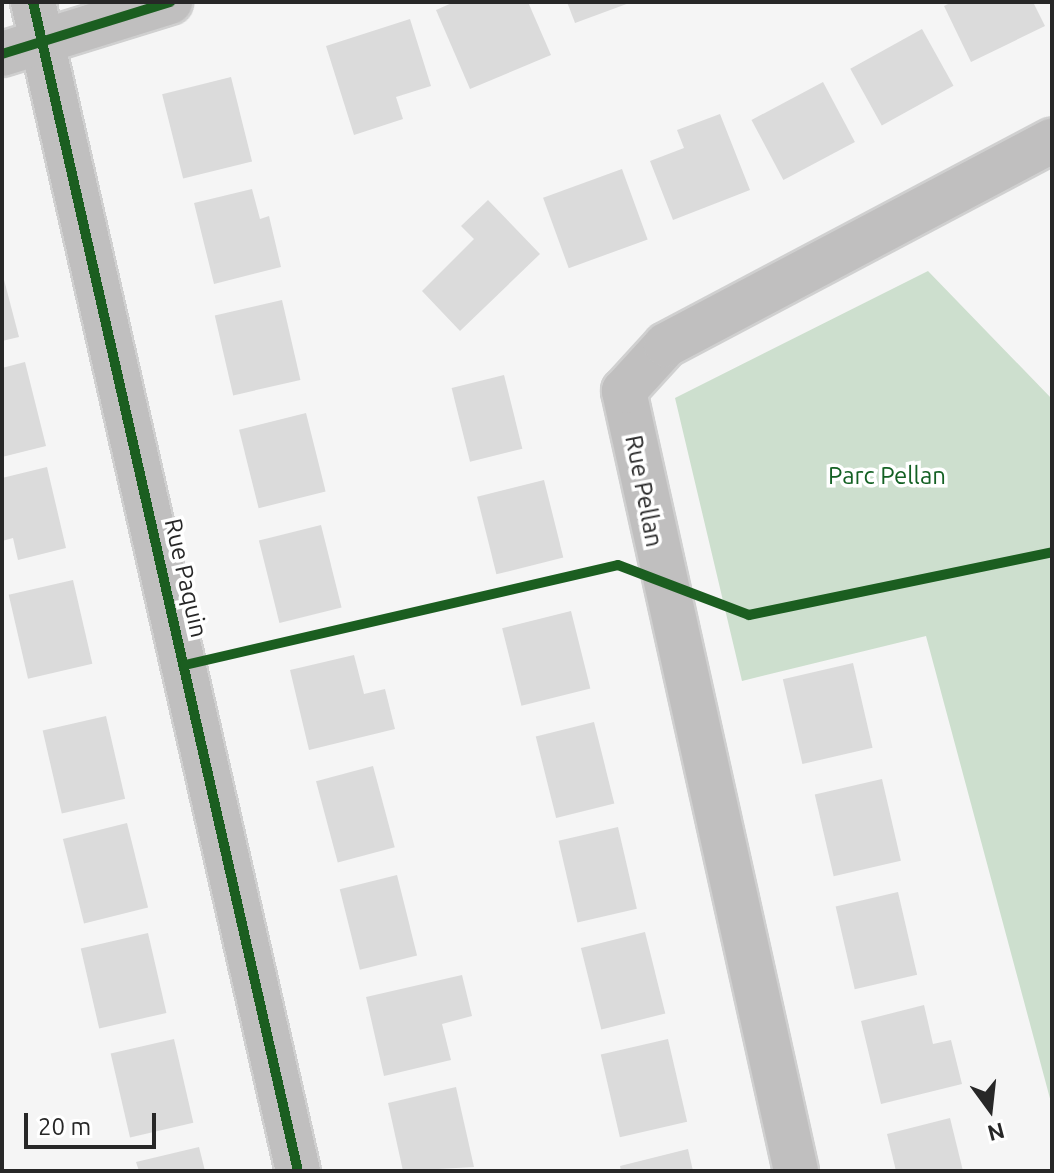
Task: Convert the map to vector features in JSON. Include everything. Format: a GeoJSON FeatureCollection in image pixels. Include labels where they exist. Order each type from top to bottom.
{"type":"FeatureCollection","features":[{"type":"Feature","properties":{"kind":"street"},"geometry":{"type":"LineString","coordinates":[[2,54],[39,22],[170,2]]}},
{"type":"Feature","properties":{"kind":"street","name":"Rue Paquin"},"geometry":{"type":"LineString","coordinates":[[39,22],[298,1171]]}},
{"type":"Feature","properties":{"kind":"street","name":"Rue Pellan"},"geometry":{"type":"LineString","coordinates":[[796,1171],[624,391],[666,345],[1052,141]]}},
{"type":"Feature","properties":{"kind":"green space","name":"Parc Pellan"},"geometry":{"type":"Polygon","coordinates":[[[928,271],[1052,399],[1052,1106],[926,636],[742,681],[675,398],[928,271]]]}},
{"type":"Feature","properties":{"kind":"building"},"geometry":{"type":"Polygon","coordinates":[[[454,2],[528,2],[551,55],[470,89],[436,10],[454,2]]]}},
{"type":"Feature","properties":{"kind":"building"},"geometry":{"type":"Polygon","coordinates":[[[567,2],[632,2],[575,23],[567,2]]]}},
{"type":"Feature","properties":{"kind":"building"},"geometry":{"type":"Polygon","coordinates":[[[952,2],[1033,2],[1045,26],[971,62],[944,6],[952,2]]]}},
{"type":"Feature","properties":{"kind":"building"},"geometry":{"type":"Polygon","coordinates":[[[410,19],[431,86],[396,97],[403,119],[354,135],[326,46],[410,19]]]}},
{"type":"Feature","properties":{"kind":"building"},"geometry":{"type":"Polygon","coordinates":[[[922,29],[954,86],[882,126],[850,69],[922,29]]]}},
{"type":"Feature","properties":{"kind":"building"},"geometry":{"type":"Polygon","coordinates":[[[231,77],[252,161],[183,179],[162,94],[231,77]]]}},
{"type":"Feature","properties":{"kind":"building"},"geometry":{"type":"Polygon","coordinates":[[[823,82],[855,142],[783,180],[751,120],[823,82]]]}},
{"type":"Feature","properties":{"kind":"building"},"geometry":{"type":"Polygon","coordinates":[[[720,114],[750,190],[673,220],[650,161],[684,148],[677,130],[720,114]]]}},
{"type":"Feature","properties":{"kind":"building"},"geometry":{"type":"Polygon","coordinates":[[[622,169],[648,239],[569,268],[543,198],[622,169]]]}},
{"type":"Feature","properties":{"kind":"building"},"geometry":{"type":"Polygon","coordinates":[[[252,189],[260,219],[269,216],[281,267],[214,284],[194,203],[252,189]]]}},
{"type":"Feature","properties":{"kind":"building"},"geometry":{"type":"Polygon","coordinates":[[[488,200],[540,254],[460,331],[422,291],[474,239],[461,226],[488,200]]]}},
{"type":"Feature","properties":{"kind":"building"},"geometry":{"type":"Polygon","coordinates":[[[2,272],[19,337],[2,341],[2,272]]]}},
{"type":"Feature","properties":{"kind":"building"},"geometry":{"type":"Polygon","coordinates":[[[282,300],[300,380],[233,395],[215,316],[282,300]]]}},
{"type":"Feature","properties":{"kind":"building"},"geometry":{"type":"Polygon","coordinates":[[[25,362],[46,446],[2,457],[2,368],[25,362]]]}},
{"type":"Feature","properties":{"kind":"building"},"geometry":{"type":"Polygon","coordinates":[[[504,375],[522,449],[470,462],[452,388],[504,375]]]}},
{"type":"Feature","properties":{"kind":"building"},"geometry":{"type":"Polygon","coordinates":[[[306,413],[326,492],[259,508],[239,430],[306,413]]]}},
{"type":"Feature","properties":{"kind":"building"},"geometry":{"type":"Polygon","coordinates":[[[47,467],[66,548],[18,560],[13,538],[2,541],[2,478],[47,467]]]}},
{"type":"Feature","properties":{"kind":"building"},"geometry":{"type":"Polygon","coordinates":[[[544,480],[563,558],[496,574],[477,497],[544,480]]]}},
{"type":"Feature","properties":{"kind":"building"},"geometry":{"type":"Polygon","coordinates":[[[321,525],[342,607],[279,623],[259,540],[321,525]]]}},
{"type":"Feature","properties":{"kind":"building"},"geometry":{"type":"Polygon","coordinates":[[[73,580],[92,664],[28,679],[9,595],[73,580]]]}},
{"type":"Feature","properties":{"kind":"building"},"geometry":{"type":"Polygon","coordinates":[[[571,611],[590,689],[521,706],[502,628],[571,611]]]}},
{"type":"Feature","properties":{"kind":"building"},"geometry":{"type":"Polygon","coordinates":[[[354,655],[364,694],[385,689],[395,729],[309,750],[290,670],[354,655]]]}},
{"type":"Feature","properties":{"kind":"building"},"geometry":{"type":"Polygon","coordinates":[[[853,663],[873,748],[802,764],[783,679],[853,663]]]}},
{"type":"Feature","properties":{"kind":"building"},"geometry":{"type":"Polygon","coordinates":[[[106,716],[125,799],[62,813],[43,731],[106,716]]]}},
{"type":"Feature","properties":{"kind":"building"},"geometry":{"type":"Polygon","coordinates":[[[594,722],[614,804],[556,818],[536,737],[594,722]]]}},
{"type":"Feature","properties":{"kind":"building"},"geometry":{"type":"Polygon","coordinates":[[[373,766],[395,847],[338,862],[316,781],[373,766]]]}},
{"type":"Feature","properties":{"kind":"building"},"geometry":{"type":"Polygon","coordinates":[[[882,779],[901,861],[834,876],[815,795],[882,779]]]}},
{"type":"Feature","properties":{"kind":"building"},"geometry":{"type":"Polygon","coordinates":[[[127,823],[148,907],[84,923],[63,839],[127,823]]]}},
{"type":"Feature","properties":{"kind":"building"},"geometry":{"type":"Polygon","coordinates":[[[618,827],[637,909],[577,923],[559,841],[618,827]]]}},
{"type":"Feature","properties":{"kind":"building"},"geometry":{"type":"Polygon","coordinates":[[[397,875],[417,956],[360,970],[340,889],[397,875]]]}},
{"type":"Feature","properties":{"kind":"building"},"geometry":{"type":"Polygon","coordinates":[[[898,892],[917,975],[855,989],[836,906],[898,892]]]}},
{"type":"Feature","properties":{"kind":"building"},"geometry":{"type":"Polygon","coordinates":[[[645,932],[665,1014],[601,1029],[581,948],[645,932]]]}},
{"type":"Feature","properties":{"kind":"building"},"geometry":{"type":"Polygon","coordinates":[[[148,933],[166,1013],[99,1028],[81,949],[148,933]]]}},
{"type":"Feature","properties":{"kind":"building"},"geometry":{"type":"Polygon","coordinates":[[[462,975],[472,1016],[442,1024],[451,1060],[384,1076],[366,997],[462,975]]]}},
{"type":"Feature","properties":{"kind":"building"},"geometry":{"type":"Polygon","coordinates":[[[924,1005],[933,1044],[951,1040],[962,1084],[881,1104],[861,1021],[924,1005]]]}},
{"type":"Feature","properties":{"kind":"building"},"geometry":{"type":"Polygon","coordinates":[[[174,1039],[193,1123],[130,1137],[111,1054],[174,1039]]]}},
{"type":"Feature","properties":{"kind":"building"},"geometry":{"type":"Polygon","coordinates":[[[668,1039],[687,1122],[620,1137],[601,1055],[668,1039]]]}},
{"type":"Feature","properties":{"kind":"building"},"geometry":{"type":"Polygon","coordinates":[[[456,1087],[474,1167],[403,1171],[388,1103],[456,1087]]]}},
{"type":"Feature","properties":{"kind":"building"},"geometry":{"type":"Polygon","coordinates":[[[950,1118],[963,1171],[896,1171],[887,1134],[950,1118]]]}},
{"type":"Feature","properties":{"kind":"building"},"geometry":{"type":"Polygon","coordinates":[[[199,1147],[205,1171],[139,1171],[136,1162],[199,1147]]]}},
{"type":"Feature","properties":{"kind":"building"},"geometry":{"type":"Polygon","coordinates":[[[688,1149],[693,1171],[621,1171],[620,1166],[688,1149]]]}},
{"type":"Feature","properties":{"kind":"cycle path"},"geometry":{"type":"LineString","coordinates":[[33,2],[298,1171]]}},
{"type":"Feature","properties":{"kind":"cycle path"},"geometry":{"type":"LineString","coordinates":[[2,54],[170,2]]}},
{"type":"Feature","properties":{"kind":"cycle path"},"geometry":{"type":"LineString","coordinates":[[185,665],[618,565],[749,615],[1052,552]]}}]}
